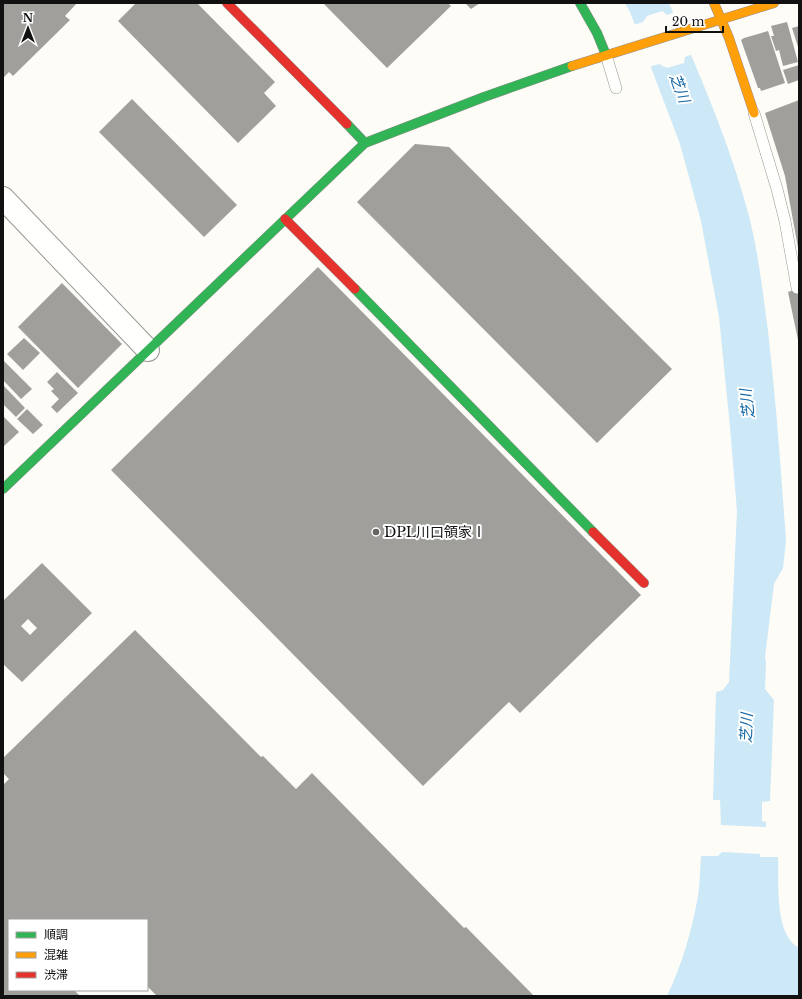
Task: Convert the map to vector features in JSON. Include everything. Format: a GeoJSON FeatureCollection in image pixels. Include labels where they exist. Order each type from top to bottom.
{"type":"FeatureCollection","features":[{"type":"Feature","properties":{"kind":"street"},"geometry":{"type":"LineString","coordinates":[[227,3],[365,143]]}},
{"type":"Feature","properties":{"kind":"street"},"geometry":{"type":"LineString","coordinates":[[580,3],[597,33],[606,55]]}},
{"type":"Feature","properties":{"kind":"street"},"geometry":{"type":"LineString","coordinates":[[714,3],[754,113]]}},
{"type":"Feature","properties":{"kind":"street"},"geometry":{"type":"LineString","coordinates":[[3,489],[365,143],[483,97],[606,55],[721,21],[774,3]]}},
{"type":"Feature","properties":{"kind":"street"},"geometry":{"type":"LineString","coordinates":[[3,198],[148,350]]}},
{"type":"Feature","properties":{"kind":"street"},"geometry":{"type":"LineString","coordinates":[[285,219],[644,583]]}},
{"type":"Feature","properties":{"kind":"lane"},"geometry":{"type":"LineString","coordinates":[[606,55],[616,88]]}},
{"type":"Feature","properties":{"kind":"lane"},"geometry":{"type":"LineString","coordinates":[[754,113],[785,221],[797,288]]}},
{"type":"Feature","properties":{"kind":"water","name":"芝川"},"geometry":{"type":"Polygon","coordinates":[[[625,3],[669,3],[714,110],[734,164],[750,220],[758,262],[768,331],[786,541],[783,568],[774,584],[765,657],[765,689],[774,700],[770,801],[762,802],[762,821],[766,822],[766,827],[721,825],[720,800],[713,800],[716,692],[723,690],[729,682],[737,511],[719,317],[701,221],[680,144],[630,12],[625,3]]]}},
{"type":"Feature","properties":{"kind":"water"},"geometry":{"type":"Polygon","coordinates":[[[722,852],[760,854],[760,857],[778,857],[778,894],[782,920],[785,932],[791,941],[799,948],[799,996],[667,996],[682,960],[693,922],[699,891],[701,856],[718,856],[722,852]]]}},
{"type":"Feature","properties":{"kind":"pier"},"geometry":{"type":"Polygon","coordinates":[[[662,11],[667,15],[675,12],[693,54],[685,57],[684,63],[667,68],[659,64],[649,67],[633,25],[643,22],[647,16],[662,11]]]}},
{"type":"Feature","properties":{"kind":"building"},"geometry":{"type":"Polygon","coordinates":[[[5,3],[77,3],[65,16],[70,20],[13,76],[9,72],[3,78],[3,5],[5,3]]]}},
{"type":"Feature","properties":{"kind":"building"},"geometry":{"type":"Polygon","coordinates":[[[136,3],[197,3],[275,82],[264,93],[276,106],[238,143],[118,21],[136,3]]]}},
{"type":"Feature","properties":{"kind":"building"},"geometry":{"type":"Polygon","coordinates":[[[323,3],[448,3],[451,6],[387,68],[323,3]]]}},
{"type":"Feature","properties":{"kind":"building"},"geometry":{"type":"Polygon","coordinates":[[[465,3],[480,3],[471,9],[465,3]]]}},
{"type":"Feature","properties":{"kind":"building"},"geometry":{"type":"Polygon","coordinates":[[[787,22],[798,62],[783,66],[779,50],[776,51],[771,36],[774,36],[771,26],[787,22]]]}},
{"type":"Feature","properties":{"kind":"building"},"geometry":{"type":"Polygon","coordinates":[[[799,26],[799,50],[792,28],[799,26]]]}},
{"type":"Feature","properties":{"kind":"building"},"geometry":{"type":"Polygon","coordinates":[[[768,31],[785,83],[761,91],[760,88],[758,88],[741,40],[768,31]]]}},
{"type":"Feature","properties":{"kind":"building"},"geometry":{"type":"Polygon","coordinates":[[[799,65],[799,80],[788,84],[783,70],[799,65]]]}},
{"type":"Feature","properties":{"kind":"building"},"geometry":{"type":"Polygon","coordinates":[[[132,99],[237,205],[204,237],[99,132],[132,99]]]}},
{"type":"Feature","properties":{"kind":"building"},"geometry":{"type":"Polygon","coordinates":[[[799,100],[798,248],[785,176],[765,113],[799,100]]]}},
{"type":"Feature","properties":{"kind":"building"},"geometry":{"type":"Polygon","coordinates":[[[415,144],[449,147],[672,369],[597,443],[357,202],[415,144]]]}},
{"type":"Feature","properties":{"kind":"building","name":"DPL川口領家Ⅰ"},"geometry":{"type":"Polygon","coordinates":[[[318,267],[641,595],[520,713],[509,702],[423,786],[111,470],[318,267]]]}},
{"type":"Feature","properties":{"kind":"building"},"geometry":{"type":"Polygon","coordinates":[[[62,283],[122,344],[78,388],[18,327],[62,283]]]}},
{"type":"Feature","properties":{"kind":"building"},"geometry":{"type":"Polygon","coordinates":[[[799,288],[799,339],[798,340],[788,292],[799,288]]]}},
{"type":"Feature","properties":{"kind":"building"},"geometry":{"type":"Polygon","coordinates":[[[24,338],[40,353],[23,370],[7,354],[24,338]]]}},
{"type":"Feature","properties":{"kind":"building"},"geometry":{"type":"Polygon","coordinates":[[[3,360],[32,389],[21,399],[3,380],[3,360]]]}},
{"type":"Feature","properties":{"kind":"building"},"geometry":{"type":"Polygon","coordinates":[[[57,372],[78,393],[57,413],[51,407],[59,399],[51,391],[54,389],[47,382],[57,372]]]}},
{"type":"Feature","properties":{"kind":"building"},"geometry":{"type":"Polygon","coordinates":[[[3,385],[25,408],[16,417],[3,404],[3,385]]]}},
{"type":"Feature","properties":{"kind":"building"},"geometry":{"type":"Polygon","coordinates":[[[27,409],[43,425],[33,434],[17,419],[27,409]]]}},
{"type":"Feature","properties":{"kind":"building"},"geometry":{"type":"Polygon","coordinates":[[[3,416],[19,432],[3,447],[3,416]]]}},
{"type":"Feature","properties":{"kind":"building"},"geometry":{"type":"Polygon","coordinates":[[[42,563],[92,613],[22,682],[3,664],[3,601],[42,563]],[[28,619],[21,626],[30,635],[37,628],[28,619]]]}},
{"type":"Feature","properties":{"kind":"building"},"geometry":{"type":"Polygon","coordinates":[[[135,630],[261,757],[263,756],[296,789],[312,773],[464,928],[466,927],[534,996],[157,996],[148,987],[148,919],[8,919],[8,991],[75,991],[80,996],[6,996],[3,993],[3,785],[9,779],[3,773],[3,758],[135,630]]]}},
{"type":"Feature","properties":{"kind":"traffic: fast"},"geometry":{"type":"LineString","coordinates":[[580,3],[597,33],[606,55]]}},
{"type":"Feature","properties":{"kind":"traffic: fast"},"geometry":{"type":"LineString","coordinates":[[347,124],[365,143],[484,97],[572,66]]}},
{"type":"Feature","properties":{"kind":"traffic: fast"},"geometry":{"type":"LineString","coordinates":[[3,489],[365,143]]}},
{"type":"Feature","properties":{"kind":"traffic: fast"},"geometry":{"type":"LineString","coordinates":[[355,289],[593,532]]}},
{"type":"Feature","properties":{"kind":"traffic: slow"},"geometry":{"type":"LineString","coordinates":[[714,3],[729,38],[754,113]]}},
{"type":"Feature","properties":{"kind":"traffic: slow"},"geometry":{"type":"LineString","coordinates":[[572,66],[774,3]]}},
{"type":"Feature","properties":{"kind":"traffic: jam"},"geometry":{"type":"LineString","coordinates":[[227,3],[347,124]]}},
{"type":"Feature","properties":{"kind":"traffic: jam"},"geometry":{"type":"LineString","coordinates":[[285,219],[355,289]]}},
{"type":"Feature","properties":{"kind":"traffic: jam"},"geometry":{"type":"LineString","coordinates":[[593,532],[644,583]]}},
{"type":"Feature","properties":{"kind":"place","name":"DPL川口領家Ⅰ"},"geometry":{"type":"Point","coordinates":[376,532]}}]}
